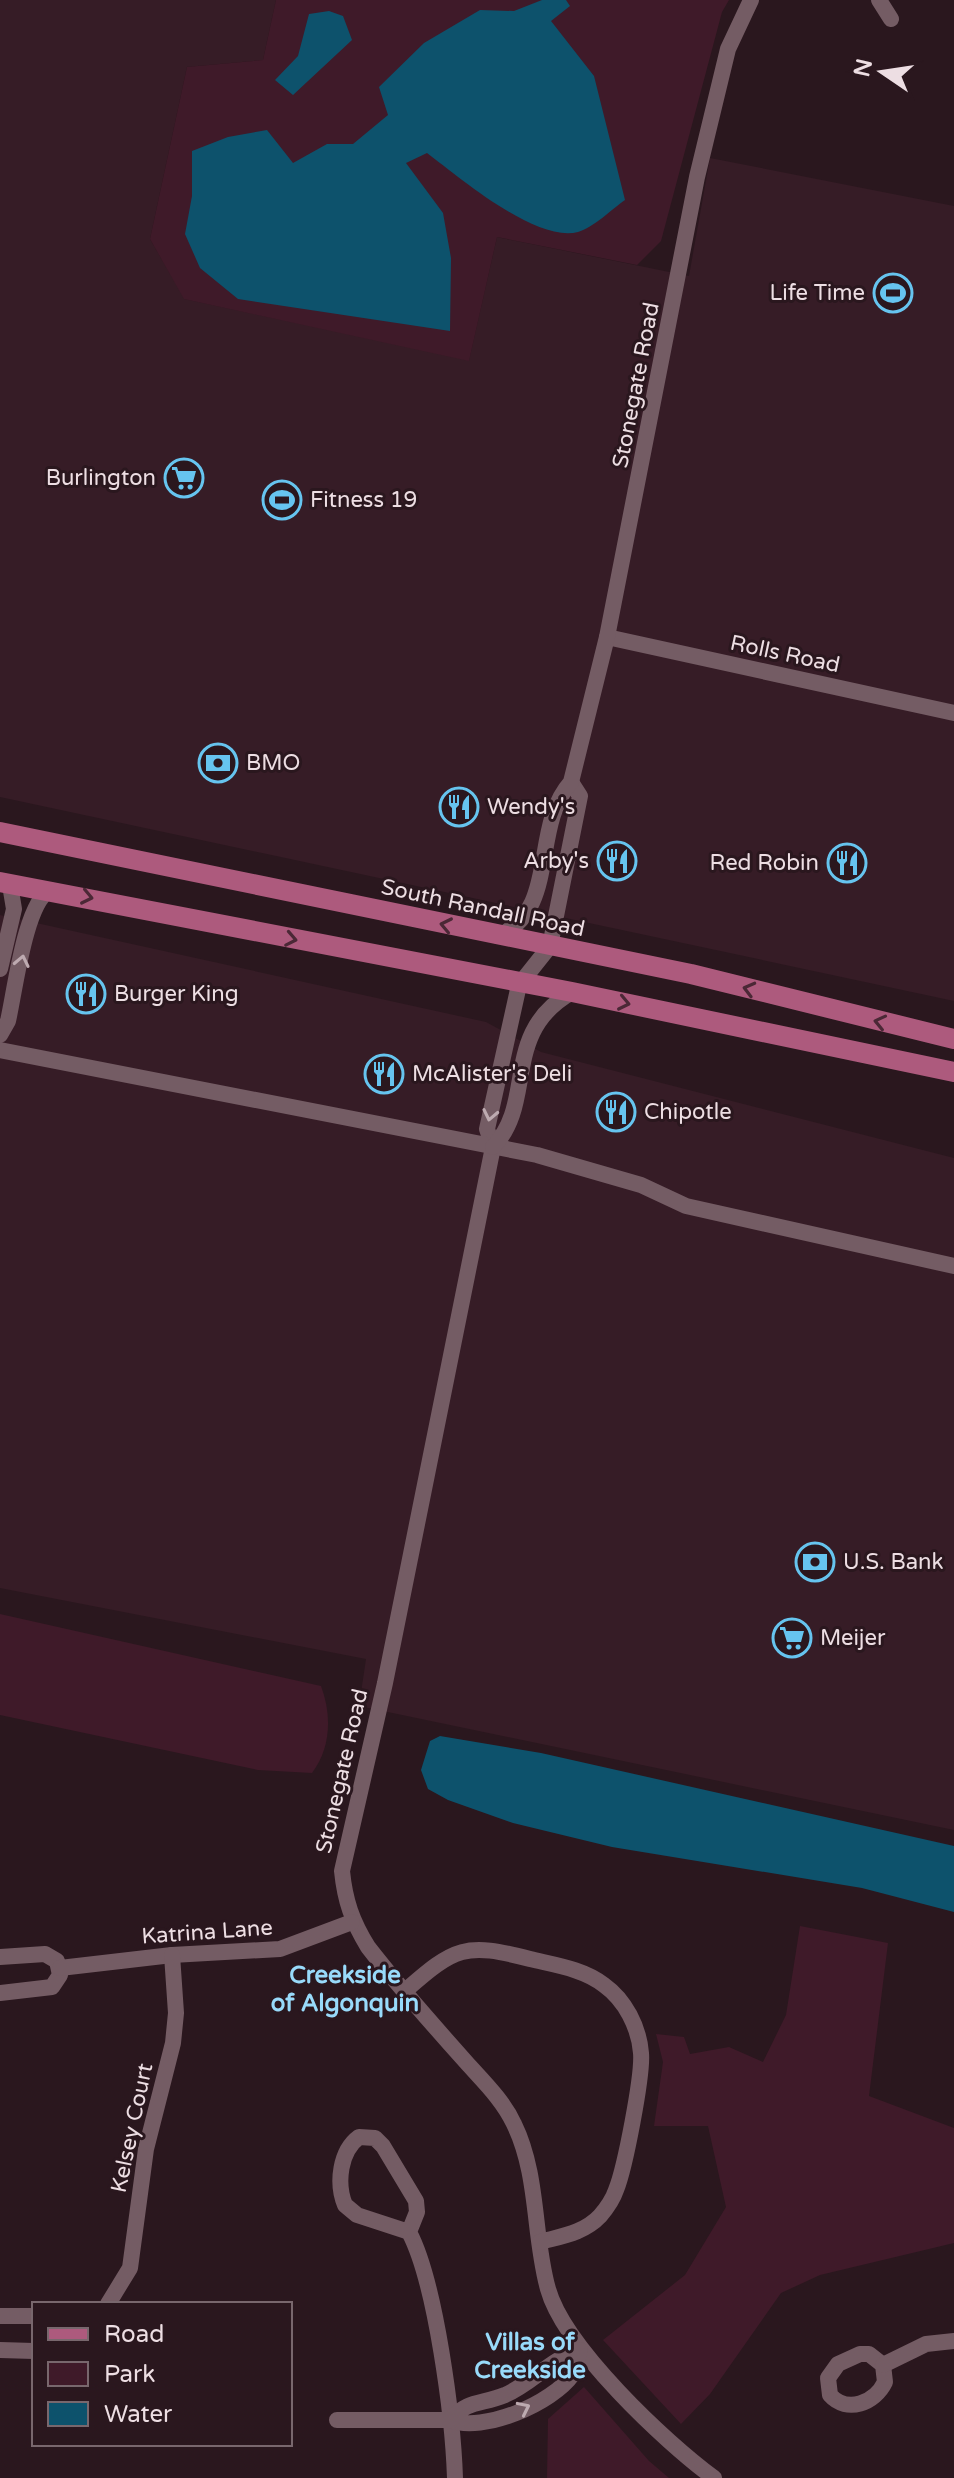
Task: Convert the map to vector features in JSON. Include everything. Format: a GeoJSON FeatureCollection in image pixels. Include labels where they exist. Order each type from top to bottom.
{"type":"FeatureCollection","features":[{"type":"Feature","properties":{"kind":"main road","name":"South Randall Road"},"geometry":{"type":"LineString","coordinates":[[0,832],[691,974],[954,1039]]}},
{"type":"Feature","properties":{"kind":"main road"},"geometry":{"type":"LineString","coordinates":[[5,884],[50,890],[519,985],[572,992],[954,1072]]}},
{"type":"Feature","properties":{"kind":"street","name":"Stonegate Road"},"geometry":{"type":"LineString","coordinates":[[498,936],[518,925],[531,910],[557,798],[571,782],[607,637],[697,177],[728,49],[751,0]]}},
{"type":"Feature","properties":{"kind":"street"},"geometry":{"type":"LineString","coordinates":[[879,0],[891,19]]}},
{"type":"Feature","properties":{"kind":"street","name":"Rolls Road"},"geometry":{"type":"LineString","coordinates":[[607,637],[954,713]]}},
{"type":"Feature","properties":{"kind":"street","name":"Stonegate Road"},"geometry":{"type":"LineString","coordinates":[[571,782],[580,796],[550,946],[519,985],[487,1129],[493,1147],[385,1683],[342,1871],[344,1898],[352,1922],[368,1947],[507,2110],[516,2126],[528,2168],[548,2290],[565,2328],[580,2350],[688,2459],[714,2478]]}},
{"type":"Feature","properties":{"kind":"street"},"geometry":{"type":"LineString","coordinates":[[0,969],[14,909],[5,884]]}},
{"type":"Feature","properties":{"kind":"street"},"geometry":{"type":"LineString","coordinates":[[0,1035],[8,1021],[30,921],[42,894],[50,890]]}},
{"type":"Feature","properties":{"kind":"street","name":"Stonegate Road"},"geometry":{"type":"LineString","coordinates":[[493,1147],[506,1134],[528,1040],[537,1021],[572,992]]}},
{"type":"Feature","properties":{"kind":"street"},"geometry":{"type":"LineString","coordinates":[[0,1050],[537,1155],[641,1185],[686,1206],[954,1266]]}},
{"type":"Feature","properties":{"kind":"street","name":"Katrina Lane"},"geometry":{"type":"LineString","coordinates":[[0,1957],[45,1954],[52,1956],[60,1968],[172,1955],[280,1949],[352,1922]]}},
{"type":"Feature","properties":{"kind":"street"},"geometry":{"type":"LineString","coordinates":[[405,1991],[447,1956],[464,1950],[483,1949],[592,1977],[612,1992],[631,2018],[639,2041],[641,2072],[616,2190],[591,2224],[578,2232],[540,2242]]}},
{"type":"Feature","properties":{"kind":"street","name":"Kelsey Court"},"geometry":{"type":"LineString","coordinates":[[109,2302],[130,2268],[146,2149],[173,2043],[176,2013],[172,1955]]}},
{"type":"Feature","properties":{"kind":"street"},"geometry":{"type":"LineString","coordinates":[[0,1993],[52,1987],[60,1968]]}},
{"type":"Feature","properties":{"kind":"street"},"geometry":{"type":"LineString","coordinates":[[409,2232],[357,2215],[345,2205],[342,2198],[345,2150],[359,2137],[375,2138],[408,2185],[417,2212],[409,2232],[428,2283],[450,2420],[455,2478]]}},
{"type":"Feature","properties":{"kind":"street"},"geometry":{"type":"LineString","coordinates":[[0,2316],[32,2316]]}},
{"type":"Feature","properties":{"kind":"street"},"geometry":{"type":"LineString","coordinates":[[883,2365],[926,2344],[954,2341]]}},
{"type":"Feature","properties":{"kind":"street"},"geometry":{"type":"LineString","coordinates":[[0,2350],[32,2351]]}},
{"type":"Feature","properties":{"kind":"street"},"geometry":{"type":"LineString","coordinates":[[337,2420],[450,2420],[465,2426],[519,2411],[543,2399],[573,2374],[580,2350]]}},
{"type":"Feature","properties":{"kind":"shaded area"},"geometry":{"type":"Polygon","coordinates":[[[0,0],[276,0],[263,60],[187,67],[150,239],[185,299],[469,360],[497,237],[689,276],[710,158],[954,206],[954,1001],[0,797],[0,0]]]}},
{"type":"Feature","properties":{"kind":"shaded area"},"geometry":{"type":"Polygon","coordinates":[[[0,915],[486,1022],[541,1052],[954,1158],[954,1830],[359,1706],[366,1659],[0,1588],[0,915]]]}},
{"type":"Feature","properties":{"kind":"green space"},"geometry":{"type":"Polygon","coordinates":[[[276,0],[729,0],[722,12],[661,241],[637,265],[497,237],[469,361],[184,299],[150,239],[187,67],[263,60],[276,0]]]}},
{"type":"Feature","properties":{"kind":"green space"},"geometry":{"type":"Polygon","coordinates":[[[0,1614],[321,1686],[328,1720],[323,1753],[312,1773],[258,1770],[0,1715],[0,1614]]]}},
{"type":"Feature","properties":{"kind":"green space"},"geometry":{"type":"Polygon","coordinates":[[[800,1926],[888,1943],[869,2096],[954,2128],[954,2243],[820,2275],[781,2293],[710,2394],[681,2424],[603,2340],[685,2275],[726,2207],[708,2126],[654,2126],[663,2062],[656,2034],[684,2037],[690,2054],[729,2047],[763,2062],[786,2015],[800,1926]]]}},
{"type":"Feature","properties":{"kind":"green space"},"geometry":{"type":"Polygon","coordinates":[[[584,2387],[649,2461],[669,2478],[547,2478],[548,2419],[584,2387]]]}},
{"type":"Feature","properties":{"kind":"water"},"geometry":{"type":"Polygon","coordinates":[[[542,0],[566,0],[570,6],[551,21],[594,76],[625,200],[590,227],[578,232],[561,233],[541,228],[499,206],[427,153],[406,163],[443,213],[451,258],[450,331],[238,299],[200,268],[185,234],[192,196],[192,151],[228,137],[267,130],[293,163],[327,144],[353,144],[388,115],[379,87],[424,43],[480,10],[514,11],[542,0]]]}},
{"type":"Feature","properties":{"kind":"water"},"geometry":{"type":"Polygon","coordinates":[[[329,11],[343,16],[352,40],[293,95],[275,80],[298,56],[309,14],[329,11]]]}},
{"type":"Feature","properties":{"kind":"water"},"geometry":{"type":"Polygon","coordinates":[[[440,1736],[541,1753],[954,1846],[954,1912],[862,1888],[612,1847],[513,1823],[448,1800],[428,1789],[421,1770],[430,1741],[440,1736]]]}},
{"type":"Feature","properties":{"kind":"place","name":"Life Time"},"geometry":{"type":"Point","coordinates":[893,293]}},
{"type":"Feature","properties":{"kind":"place","name":"Burlington"},"geometry":{"type":"Point","coordinates":[184,478]}},
{"type":"Feature","properties":{"kind":"place","name":"Fitness 19"},"geometry":{"type":"Point","coordinates":[282,500]}},
{"type":"Feature","properties":{"kind":"place","name":"BMO"},"geometry":{"type":"Point","coordinates":[218,763]}},
{"type":"Feature","properties":{"kind":"place","name":"Wendy's"},"geometry":{"type":"Point","coordinates":[459,807]}},
{"type":"Feature","properties":{"kind":"place","name":"Arby's"},"geometry":{"type":"Point","coordinates":[617,861]}},
{"type":"Feature","properties":{"kind":"place","name":"Red Robin"},"geometry":{"type":"Point","coordinates":[847,863]}},
{"type":"Feature","properties":{"kind":"place","name":"Burger King"},"geometry":{"type":"Point","coordinates":[86,994]}},
{"type":"Feature","properties":{"kind":"place","name":"McAlister's Deli"},"geometry":{"type":"Point","coordinates":[384,1074]}},
{"type":"Feature","properties":{"kind":"place","name":"Chipotle"},"geometry":{"type":"Point","coordinates":[616,1112]}},
{"type":"Feature","properties":{"kind":"place","name":"U.S. Bank"},"geometry":{"type":"Point","coordinates":[815,1562]}},
{"type":"Feature","properties":{"kind":"place","name":"Meijer"},"geometry":{"type":"Point","coordinates":[792,1638]}},
{"type":"Feature","properties":{"kind":"district","name":"Creekside of Algonquin"},"geometry":{"type":"Point","coordinates":[345,1989]}},
{"type":"Feature","properties":{"kind":"district","name":"Villas of Creekside"},"geometry":{"type":"Point","coordinates":[530,2356]}}]}
